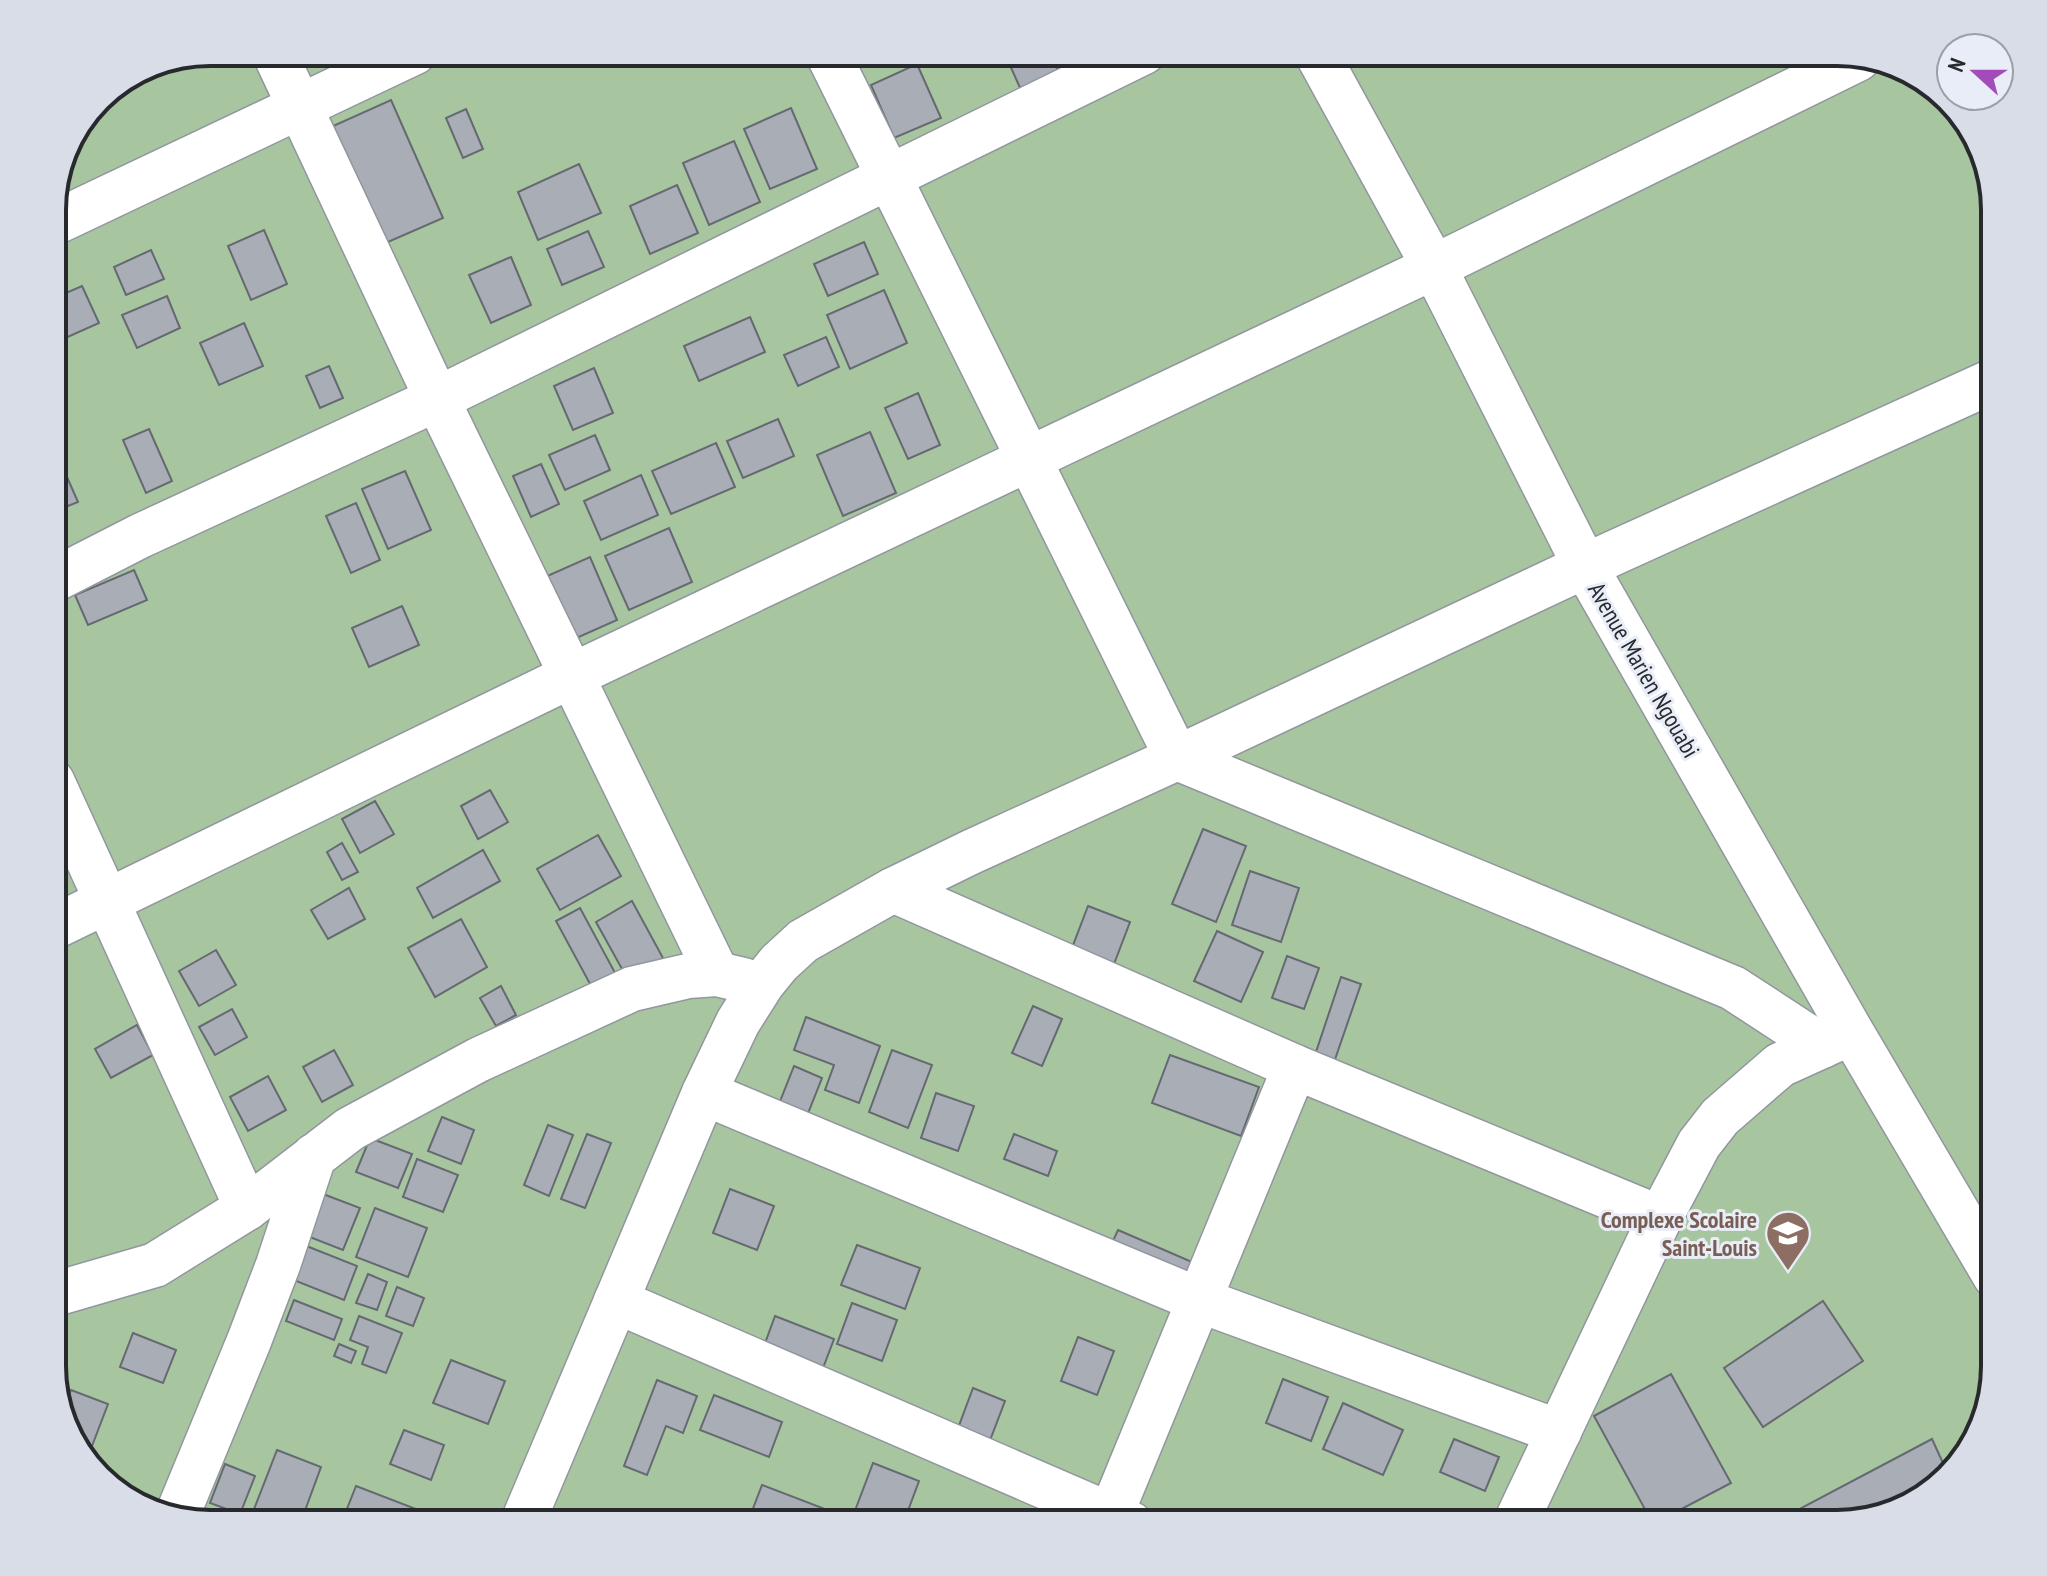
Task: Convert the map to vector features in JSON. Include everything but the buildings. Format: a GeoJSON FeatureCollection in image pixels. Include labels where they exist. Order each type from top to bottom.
{"type":"FeatureCollection","features":[{"type":"Feature","properties":{"kind":"street"},"geometry":{"type":"LineString","coordinates":[[280,66],[437,399],[717,974]]}},
{"type":"Feature","properties":{"kind":"street"},"geometry":{"type":"LineString","coordinates":[[66,217],[386,66]]}},
{"type":"Feature","properties":{"kind":"street"},"geometry":{"type":"LineString","coordinates":[[834,66],[1177,758],[1733,988],[1837,1039]]}},
{"type":"Feature","properties":{"kind":"street"},"geometry":{"type":"LineString","coordinates":[[66,574],[140,536],[437,399],[1116,66]]}},
{"type":"Feature","properties":{"kind":"street","name":"Avenue Marien Ngouabi"},"geometry":{"type":"LineString","coordinates":[[1324,66],[1434,267],[1585,566],[1837,1039],[1981,1255]]}},
{"type":"Feature","properties":{"kind":"street"},"geometry":{"type":"LineString","coordinates":[[66,922],[571,676],[1434,267],[1844,66]]}},
{"type":"Feature","properties":{"kind":"street"},"geometry":{"type":"LineString","coordinates":[[528,1510],[704,1093],[738,1022],[762,984],[803,941],[893,890],[1585,566],[1981,386]]}},
{"type":"Feature","properties":{"kind":"street"},"geometry":{"type":"LineString","coordinates":[[66,811],[247,1208]]}},
{"type":"Feature","properties":{"kind":"street"},"geometry":{"type":"LineString","coordinates":[[893,890],[1295,1067],[1660,1218]]}},
{"type":"Feature","properties":{"kind":"street"},"geometry":{"type":"LineString","coordinates":[[66,1291],[155,1265],[247,1208],[350,1129],[478,1060],[632,989],[688,976],[717,974],[762,984]]}},
{"type":"Feature","properties":{"kind":"street"},"geometry":{"type":"LineString","coordinates":[[1522,1510],[1660,1218],[1699,1144],[1720,1117],[1780,1065],[1837,1039]]}},
{"type":"Feature","properties":{"kind":"street"},"geometry":{"type":"LineString","coordinates":[[1120,1510],[1199,1300],[1295,1067]]}},
{"type":"Feature","properties":{"kind":"street"},"geometry":{"type":"LineString","coordinates":[[704,1093],[1199,1300],[1559,1432]]}},
{"type":"Feature","properties":{"kind":"street"},"geometry":{"type":"LineString","coordinates":[[181,1507],[259,1315],[314,1156]]}},
{"type":"Feature","properties":{"kind":"street"},"geometry":{"type":"LineString","coordinates":[[616,1301],[1091,1510]]}},
{"type":"Feature","properties":{"kind":"green space"},"geometry":{"type":"Polygon","coordinates":[[[201,66],[1846,66],[1892,77],[1925,96],[1935,105],[1935,112],[1942,112],[1962,138],[1976,173],[1981,210],[1981,1366],[1980,1384],[1970,1421],[1951,1454],[1917,1486],[1892,1499],[1855,1509],[1837,1510],[210,1510],[192,1509],[155,1499],[122,1480],[102,1461],[85,1438],[74,1412],[66,1375],[66,201],[71,173],[85,138],[108,108],[138,85],[182,69],[201,66]]]}},
{"type":"Feature","properties":{"kind":"place","name":"Complexe Scolaire Saint-Louis"},"geometry":{"type":"Point","coordinates":[1788,1272]}}]}
